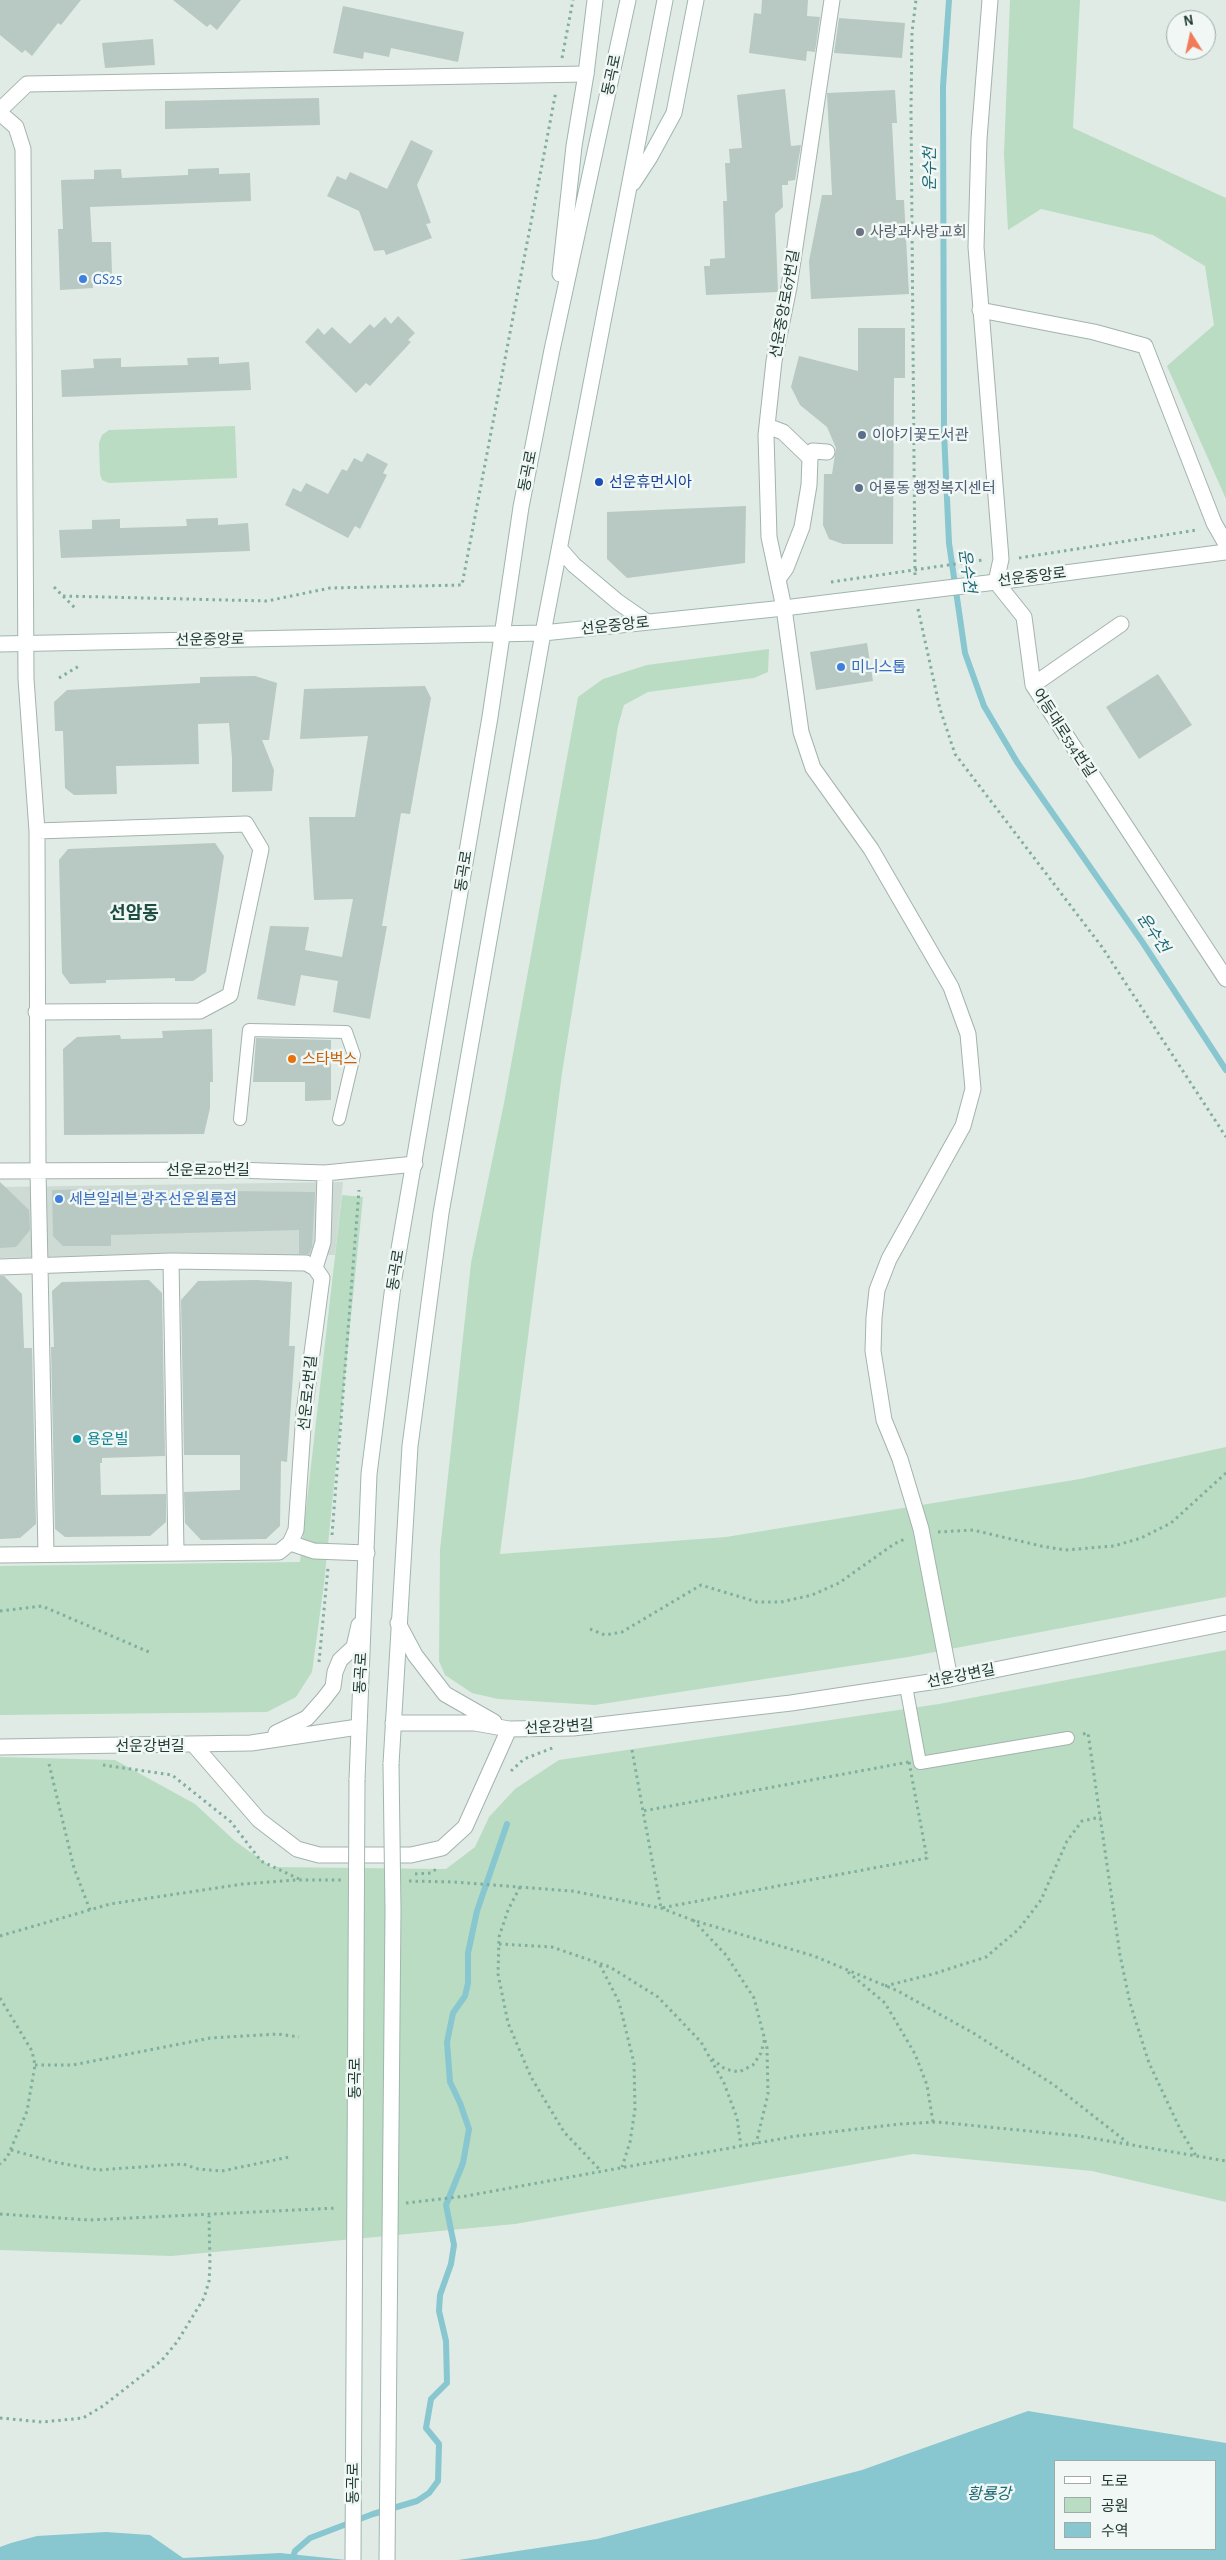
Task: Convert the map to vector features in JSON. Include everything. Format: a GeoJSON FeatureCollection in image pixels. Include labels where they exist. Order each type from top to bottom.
{"type":"FeatureCollection","features":[{"type":"Feature","properties":{"kind":"street"},"geometry":{"type":"LineString","coordinates":[[552,350],[574,146],[586,74],[595,0]]}},
{"type":"Feature","properties":{"kind":"street","name":"동곡로"},"geometry":{"type":"LineString","coordinates":[[353,2560],[357,1780],[358,1727],[366,1592],[369,1474],[394,1278],[490,717],[500,634],[521,507],[552,350],[628,0]]}},
{"type":"Feature","properties":{"kind":"street"},"geometry":{"type":"LineString","coordinates":[[387,2560],[393,1920],[391,1764],[410,1446],[441,1214],[544,633],[665,0]]}},
{"type":"Feature","properties":{"kind":"street"},"geometry":{"type":"LineString","coordinates":[[629,189],[650,157],[674,114],[696,0]]}},
{"type":"Feature","properties":{"kind":"street","name":"선운중앙로67번길"},"geometry":{"type":"LineString","coordinates":[[832,0],[789,287],[774,361],[767,426],[769,537],[784,608],[801,732],[813,768],[870,849],[951,987],[968,1034],[972,1089],[963,1126],[889,1259],[877,1290],[873,1351],[884,1420],[900,1459],[922,1529],[950,1679]]}},
{"type":"Feature","properties":{"kind":"street"},"geometry":{"type":"LineString","coordinates":[[990,0],[979,139],[976,247],[997,559],[991,582]]}},
{"type":"Feature","properties":{"kind":"street"},"geometry":{"type":"LineString","coordinates":[[46,1554],[39,1266],[36,1012],[37,831],[25,644],[23,149],[16,127],[0,111],[27,84],[586,74]]}},
{"type":"Feature","properties":{"kind":"street"},"geometry":{"type":"LineString","coordinates":[[980,310],[1094,332],[1145,346],[1214,523],[1226,544]]}},
{"type":"Feature","properties":{"kind":"street"},"geometry":{"type":"LineString","coordinates":[[767,426],[782,432],[810,458]]}},
{"type":"Feature","properties":{"kind":"street"},"geometry":{"type":"LineString","coordinates":[[778,579],[786,568],[802,527],[809,485],[810,458],[813,451],[827,452]]}},
{"type":"Feature","properties":{"kind":"street"},"geometry":{"type":"LineString","coordinates":[[560,549],[574,565],[603,590],[647,622]]}},
{"type":"Feature","properties":{"kind":"street","name":"선운중앙로"},"geometry":{"type":"LineString","coordinates":[[0,644],[544,633],[784,608],[1226,552]]}},
{"type":"Feature","properties":{"kind":"street","name":"어등대로534번길"},"geometry":{"type":"LineString","coordinates":[[991,582],[1024,617],[1033,685],[1226,979]]}},
{"type":"Feature","properties":{"kind":"street"},"geometry":{"type":"LineString","coordinates":[[1033,685],[1121,624]]}},
{"type":"Feature","properties":{"kind":"street"},"geometry":{"type":"LineString","coordinates":[[36,1012],[200,1011],[230,995],[262,849],[246,824],[37,831]]}},
{"type":"Feature","properties":{"kind":"street","name":"선운로20번길"},"geometry":{"type":"LineString","coordinates":[[0,1171],[235,1170],[325,1173],[415,1164]]}},
{"type":"Feature","properties":{"kind":"street"},"geometry":{"type":"LineString","coordinates":[[0,1267],[171,1261],[306,1263],[315,1268],[323,1242],[325,1173]]}},
{"type":"Feature","properties":{"kind":"street"},"geometry":{"type":"LineString","coordinates":[[171,1261],[176,1552]]}},
{"type":"Feature","properties":{"kind":"street","name":"선운로2번길"},"geometry":{"type":"LineString","coordinates":[[290,1543],[296,1530],[304,1413],[322,1278],[315,1268]]}},
{"type":"Feature","properties":{"kind":"street"},"geometry":{"type":"LineString","coordinates":[[0,1555],[279,1552],[290,1543],[314,1551],[367,1553]]}},
{"type":"Feature","properties":{"kind":"street"},"geometry":{"type":"LineString","coordinates":[[252,1743],[290,1728],[306,1718],[333,1687],[335,1672],[340,1660],[354,1647],[366,1592]]}},
{"type":"Feature","properties":{"kind":"street"},"geometry":{"type":"LineString","coordinates":[[398,1622],[415,1655],[445,1694],[484,1718],[509,1729]]}},
{"type":"Feature","properties":{"kind":"street","name":"선운강변길"},"geometry":{"type":"LineString","coordinates":[[0,1747],[194,1746],[259,1820],[297,1849],[320,1855],[411,1855],[442,1848],[465,1827],[509,1729],[573,1728],[791,1703],[906,1686],[950,1679],[1226,1623]]}},
{"type":"Feature","properties":{"kind":"street"},"geometry":{"type":"LineString","coordinates":[[393,1723],[475,1723],[509,1729]]}},
{"type":"Feature","properties":{"kind":"street"},"geometry":{"type":"LineString","coordinates":[[194,1746],[252,1743],[358,1727]]}},
{"type":"Feature","properties":{"kind":"lane"},"geometry":{"type":"LineString","coordinates":[[240,1119],[249,1030],[346,1032],[354,1055],[339,1119]]}},
{"type":"Feature","properties":{"kind":"lane"},"geometry":{"type":"LineString","coordinates":[[906,1686],[920,1763],[1068,1738]]}},
{"type":"Feature","properties":{"kind":"path"},"geometry":{"type":"LineString","coordinates":[[63,596],[267,601],[330,588],[462,585],[573,0]]}},
{"type":"Feature","properties":{"kind":"path"},"geometry":{"type":"LineString","coordinates":[[831,582],[925,567],[1012,559],[1192,532],[1214,523]]}},
{"type":"Feature","properties":{"kind":"path"},"geometry":{"type":"LineString","coordinates":[[54,587],[75,608]]}},
{"type":"Feature","properties":{"kind":"path"},"geometry":{"type":"LineString","coordinates":[[59,678],[79,666]]}},
{"type":"Feature","properties":{"kind":"path"},"geometry":{"type":"LineString","coordinates":[[318,1666],[330,1552],[359,1190]]}},
{"type":"Feature","properties":{"kind":"path"},"geometry":{"type":"LineString","coordinates":[[939,1541],[938,1532],[973,1530],[1065,1550],[1114,1546],[1141,1538],[1171,1523],[1226,1473]]}},
{"type":"Feature","properties":{"kind":"path"},"geometry":{"type":"LineString","coordinates":[[590,1629],[604,1635],[622,1632],[701,1585],[757,1602],[781,1602],[812,1595],[839,1583],[902,1540]]}},
{"type":"Feature","properties":{"kind":"path"},"geometry":{"type":"LineString","coordinates":[[0,1611],[42,1606],[149,1652]]}},
{"type":"Feature","properties":{"kind":"path"},"geometry":{"type":"LineString","coordinates":[[1068,1738],[1088,1733],[1120,1955],[1130,2003],[1150,2063],[1181,2131],[1196,2156]]}},
{"type":"Feature","properties":{"kind":"path"},"geometry":{"type":"LineString","coordinates":[[510,1772],[524,1759],[556,1746]]}},
{"type":"Feature","properties":{"kind":"path"},"geometry":{"type":"LineString","coordinates":[[632,1750],[661,1908]]}},
{"type":"Feature","properties":{"kind":"path"},"geometry":{"type":"LineString","coordinates":[[58,1763],[48,1762],[74,1868],[90,1910]]}},
{"type":"Feature","properties":{"kind":"path"},"geometry":{"type":"LineString","coordinates":[[643,1812],[909,1762],[927,1858],[661,1908]]}},
{"type":"Feature","properties":{"kind":"path"},"geometry":{"type":"LineString","coordinates":[[95,1764],[172,1775],[231,1822],[261,1861],[302,1880],[349,1881]]}},
{"type":"Feature","properties":{"kind":"path"},"geometry":{"type":"LineString","coordinates":[[884,1986],[933,1974],[986,1957],[1019,1929],[1041,1900],[1067,1841],[1082,1821],[1101,1817]]}},
{"type":"Feature","properties":{"kind":"path"},"geometry":{"type":"LineString","coordinates":[[411,1874],[431,1873],[446,1862]]}},
{"type":"Feature","properties":{"kind":"path"},"geometry":{"type":"LineString","coordinates":[[0,1936],[110,1904],[243,1884],[342,1878]]}},
{"type":"Feature","properties":{"kind":"path"},"geometry":{"type":"LineString","coordinates":[[406,1881],[468,1883],[572,1892],[661,1908],[692,1920],[814,1956],[884,1986],[975,2034],[1046,2080],[1130,2145]]}},
{"type":"Feature","properties":{"kind":"path"},"geometry":{"type":"LineString","coordinates":[[520,1887],[508,1910],[499,1944],[498,1974],[508,2023],[531,2077],[564,2132],[601,2171]]}},
{"type":"Feature","properties":{"kind":"path"},"geometry":{"type":"LineString","coordinates":[[692,1920],[726,1955],[754,1998],[767,2048],[768,2094],[756,2144]]}},
{"type":"Feature","properties":{"kind":"path"},"geometry":{"type":"LineString","coordinates":[[499,1944],[552,1947],[610,1968],[658,1997],[702,2042],[724,2084],[737,2118],[741,2146]]}},
{"type":"Feature","properties":{"kind":"path"},"geometry":{"type":"LineString","coordinates":[[600,1964],[619,2002],[634,2063],[635,2109],[630,2142],[622,2167]]}},
{"type":"Feature","properties":{"kind":"path"},"geometry":{"type":"LineString","coordinates":[[846,1970],[885,2003],[915,2054],[927,2085],[933,2122]]}},
{"type":"Feature","properties":{"kind":"path"},"geometry":{"type":"LineString","coordinates":[[0,1998],[32,2051],[36,2065],[27,2111],[7,2158],[0,2164]]}},
{"type":"Feature","properties":{"kind":"path"},"geometry":{"type":"LineString","coordinates":[[36,2065],[73,2065],[210,2038],[278,2034],[299,2037]]}},
{"type":"Feature","properties":{"kind":"path"},"geometry":{"type":"LineString","coordinates":[[710,2057],[725,2069],[739,2072],[753,2064],[760,2053],[765,2038]]}},
{"type":"Feature","properties":{"kind":"path"},"geometry":{"type":"LineString","coordinates":[[397,2203],[436,2201],[741,2146],[892,2125],[933,2122],[1079,2136],[1226,2161]]}},
{"type":"Feature","properties":{"kind":"path"},"geometry":{"type":"LineString","coordinates":[[11,2150],[54,2162],[98,2170],[183,2164],[198,2169],[222,2171],[289,2157]]}},
{"type":"Feature","properties":{"kind":"path"},"geometry":{"type":"LineString","coordinates":[[0,2214],[89,2220],[209,2216],[339,2207]]}},
{"type":"Feature","properties":{"kind":"path"},"geometry":{"type":"LineString","coordinates":[[0,2418],[42,2422],[83,2418],[103,2406],[162,2360],[177,2342],[204,2298],[209,2281],[210,2265],[209,2216]]}},
{"type":"Feature","properties":{"kind":"shaded area"},"geometry":{"type":"Polygon","coordinates":[[[343,1182],[335,1255],[127,1255],[0,1258],[0,1187],[343,1182]]]}},
{"type":"Feature","properties":{"kind":"green space"},"geometry":{"type":"Polygon","coordinates":[[[1010,0],[1080,0],[1073,128],[1226,198],[1226,499],[1167,366],[1214,325],[1205,266],[1153,235],[1041,209],[1008,230],[1004,154],[1010,0]]]}},
{"type":"Feature","properties":{"kind":"green space"},"geometry":{"type":"Polygon","coordinates":[[[235,426],[237,478],[109,483],[102,480],[100,474],[99,443],[102,435],[109,430],[235,426]]]}},
{"type":"Feature","properties":{"kind":"green space"},"geometry":{"type":"Polygon","coordinates":[[[769,649],[768,672],[754,678],[648,692],[624,705],[618,726],[562,1073],[500,1554],[726,1537],[1080,1479],[1226,1447],[1226,1597],[908,1657],[595,1705],[498,1699],[472,1693],[445,1675],[439,1661],[440,1550],[471,1263],[504,1103],[578,697],[603,679],[647,665],[769,649]]]}},
{"type":"Feature","properties":{"kind":"green space"},"geometry":{"type":"Polygon","coordinates":[[[342,1195],[363,1197],[324,1584],[312,1672],[296,1697],[267,1712],[0,1715],[0,1566],[300,1562],[342,1195]]]}},
{"type":"Feature","properties":{"kind":"green space"},"geometry":{"type":"Polygon","coordinates":[[[1226,1650],[1226,2202],[1092,2171],[913,2154],[515,2224],[171,2256],[0,2250],[0,1757],[115,1760],[195,1804],[235,1841],[271,1867],[446,1869],[475,1847],[489,1817],[515,1789],[559,1760],[939,1704],[1226,1650]]]}},
{"type":"Feature","properties":{"kind":"water","name":"황룡강"},"geometry":{"type":"Polygon","coordinates":[[[1028,2411],[1226,2443],[1226,2560],[458,2560],[597,2539],[862,2470],[1028,2411]]]}},
{"type":"Feature","properties":{"kind":"water"},"geometry":{"type":"Polygon","coordinates":[[[106,2532],[150,2535],[183,2558],[280,2553],[347,2560],[0,2560],[0,2547],[37,2536],[106,2532]]]}},
{"type":"Feature","properties":{"kind":"building"},"geometry":{"type":"Polygon","coordinates":[[[0,0],[81,0],[61,25],[58,23],[32,56],[25,50],[22,53],[0,35],[0,0]]]}},
{"type":"Feature","properties":{"kind":"building"},"geometry":{"type":"Polygon","coordinates":[[[173,0],[241,0],[217,30],[210,24],[207,27],[173,0]]]}},
{"type":"Feature","properties":{"kind":"building"},"geometry":{"type":"Polygon","coordinates":[[[762,0],[808,0],[807,16],[820,17],[815,52],[807,51],[806,61],[749,53],[754,13],[761,14],[762,0]]]}},
{"type":"Feature","properties":{"kind":"building"},"geometry":{"type":"Polygon","coordinates":[[[343,6],[464,32],[458,62],[391,48],[389,57],[364,52],[363,59],[333,53],[343,6]]]}},
{"type":"Feature","properties":{"kind":"building"},"geometry":{"type":"Polygon","coordinates":[[[839,18],[905,23],[902,58],[834,53],[839,18]]]}},
{"type":"Feature","properties":{"kind":"building"},"geometry":{"type":"Polygon","coordinates":[[[153,39],[155,65],[105,68],[102,43],[153,39]]]}},
{"type":"Feature","properties":{"kind":"building"},"geometry":{"type":"Polygon","coordinates":[[[785,89],[791,146],[801,145],[795,180],[788,181],[788,185],[782,185],[783,207],[775,214],[778,292],[706,295],[704,266],[710,266],[710,259],[725,258],[723,201],[727,201],[725,163],[730,163],[729,149],[742,148],[737,95],[785,89]]]}},
{"type":"Feature","properties":{"kind":"building"},"geometry":{"type":"Polygon","coordinates":[[[895,90],[897,123],[892,123],[896,200],[904,200],[909,294],[811,299],[809,261],[822,195],[832,195],[827,93],[895,90]]]}},
{"type":"Feature","properties":{"kind":"building"},"geometry":{"type":"Polygon","coordinates":[[[319,98],[320,125],[165,129],[165,101],[319,98]]]}},
{"type":"Feature","properties":{"kind":"building"},"geometry":{"type":"Polygon","coordinates":[[[411,140],[433,151],[417,185],[431,223],[426,224],[432,238],[386,255],[384,250],[374,251],[359,211],[327,196],[337,176],[346,180],[350,172],[387,189],[411,140]]]}},
{"type":"Feature","properties":{"kind":"building"},"geometry":{"type":"Polygon","coordinates":[[[219,168],[219,174],[250,173],[251,201],[90,207],[92,242],[111,242],[112,274],[93,275],[93,288],[60,290],[58,229],[63,229],[61,180],[94,179],[94,170],[121,169],[122,178],[188,175],[188,169],[219,168]]]}},
{"type":"Feature","properties":{"kind":"building"},"geometry":{"type":"Polygon","coordinates":[[[398,316],[415,333],[408,340],[411,342],[370,386],[366,383],[356,393],[305,342],[318,328],[324,335],[332,327],[350,344],[370,324],[374,328],[385,317],[391,324],[398,316]]]}},
{"type":"Feature","properties":{"kind":"building","name":"이야기꽃도서관"},"geometry":{"type":"Polygon","coordinates":[[[858,328],[905,328],[905,378],[894,378],[893,544],[843,544],[829,539],[823,525],[824,474],[832,474],[836,448],[827,427],[800,405],[791,387],[799,356],[858,371],[858,328]]]}},
{"type":"Feature","properties":{"kind":"building"},"geometry":{"type":"Polygon","coordinates":[[[219,357],[219,364],[249,362],[251,390],[62,397],[61,370],[94,368],[93,359],[121,358],[121,367],[188,365],[187,358],[219,357]]]}},
{"type":"Feature","properties":{"kind":"building"},"geometry":{"type":"Polygon","coordinates":[[[367,453],[388,464],[383,473],[387,475],[360,529],[355,526],[348,538],[285,505],[293,488],[301,492],[306,483],[328,494],[342,469],[347,471],[354,458],[362,462],[367,453]]]}},
{"type":"Feature","properties":{"kind":"building"},"geometry":{"type":"Polygon","coordinates":[[[746,506],[745,563],[627,578],[607,559],[607,512],[746,506]]]}},
{"type":"Feature","properties":{"kind":"building"},"geometry":{"type":"Polygon","coordinates":[[[218,518],[218,525],[248,523],[250,551],[61,558],[59,530],[92,529],[92,520],[120,519],[120,528],[187,526],[186,519],[218,518]]]}},
{"type":"Feature","properties":{"kind":"building","name":"미니스톱"},"geometry":{"type":"Polygon","coordinates":[[[867,643],[873,681],[816,690],[810,652],[867,643]]]}},
{"type":"Feature","properties":{"kind":"building"},"geometry":{"type":"Polygon","coordinates":[[[1158,674],[1192,725],[1139,759],[1106,707],[1158,674]]]}},
{"type":"Feature","properties":{"kind":"building"},"geometry":{"type":"Polygon","coordinates":[[[255,676],[277,683],[269,740],[262,740],[274,770],[272,791],[232,792],[229,723],[198,724],[199,764],[116,766],[117,794],[74,795],[65,788],[63,731],[55,731],[54,702],[67,690],[200,683],[200,677],[255,676]]]}},
{"type":"Feature","properties":{"kind":"building"},"geometry":{"type":"Polygon","coordinates":[[[425,686],[431,698],[410,814],[401,813],[382,926],[387,926],[370,1019],[333,1012],[338,981],[301,975],[295,1006],[257,999],[270,926],[309,927],[305,950],[342,957],[353,899],[314,900],[309,817],[355,817],[368,736],[300,739],[304,689],[425,686]]]}},
{"type":"Feature","properties":{"kind":"building"},"geometry":{"type":"Polygon","coordinates":[[[215,843],[224,856],[206,972],[193,981],[175,981],[175,978],[106,980],[106,983],[70,984],[62,973],[59,860],[68,849],[215,843]]]}},
{"type":"Feature","properties":{"kind":"building"},"geometry":{"type":"Polygon","coordinates":[[[212,1029],[213,1082],[210,1082],[210,1108],[204,1134],[64,1135],[63,1049],[77,1037],[120,1035],[121,1039],[163,1038],[162,1031],[212,1029]]]}},
{"type":"Feature","properties":{"kind":"building","name":"스타벅스"},"geometry":{"type":"Polygon","coordinates":[[[256,1038],[331,1040],[331,1100],[305,1101],[305,1082],[253,1082],[256,1038]]]}},
{"type":"Feature","properties":{"kind":"building"},"geometry":{"type":"Polygon","coordinates":[[[0,1182],[29,1210],[30,1230],[16,1247],[0,1248],[0,1182]]]}},
{"type":"Feature","properties":{"kind":"building"},"geometry":{"type":"Polygon","coordinates":[[[93,1189],[93,1195],[225,1195],[225,1191],[315,1192],[312,1247],[309,1254],[299,1254],[299,1230],[111,1235],[111,1246],[63,1246],[53,1236],[52,1190],[93,1189]]]}},
{"type":"Feature","properties":{"kind":"building"},"geometry":{"type":"Polygon","coordinates":[[[0,1276],[4,1276],[22,1294],[24,1348],[32,1348],[36,1524],[20,1538],[0,1539],[0,1276]]]}},
{"type":"Feature","properties":{"kind":"building"},"geometry":{"type":"Polygon","coordinates":[[[149,1280],[162,1293],[165,1456],[102,1458],[102,1463],[100,1463],[101,1495],[166,1494],[166,1522],[150,1536],[65,1537],[55,1529],[51,1347],[54,1347],[52,1291],[62,1282],[149,1280]]]}},
{"type":"Feature","properties":{"kind":"building"},"geometry":{"type":"Polygon","coordinates":[[[256,1280],[292,1282],[289,1346],[295,1346],[287,1462],[281,1461],[280,1526],[266,1539],[201,1540],[185,1523],[184,1492],[240,1490],[240,1455],[184,1455],[181,1300],[198,1281],[256,1280]]]}},
{"type":"Feature","properties":{"kind":"waterway","name":"운수천"},"geometry":{"type":"LineString","coordinates":[[949,0],[943,87],[944,432],[949,543],[965,653],[984,706],[1017,762],[1143,943],[1226,1070]]}},
{"type":"Feature","properties":{"kind":"waterway"},"geometry":{"type":"LineString","coordinates":[[292,2560],[295,2551],[310,2538],[373,2514],[417,2501],[429,2493],[438,2481],[439,2444],[426,2428],[431,2399],[447,2383],[446,2341],[439,2311],[440,2295],[451,2264],[454,2245],[446,2205],[463,2163],[469,2129],[450,2082],[447,2042],[453,2013],[465,1996],[468,1983],[468,1953],[477,1911],[507,1824]]}},
{"type":"Feature","properties":{"kind":"place","name":"사랑과사랑교회"},"geometry":{"type":"Point","coordinates":[860,232]}},
{"type":"Feature","properties":{"kind":"place","name":"GS25"},"geometry":{"type":"Point","coordinates":[83,279]}},
{"type":"Feature","properties":{"kind":"place","name":"이야기꽃도서관"},"geometry":{"type":"Point","coordinates":[862,435]}},
{"type":"Feature","properties":{"kind":"place","name":"선운휴먼시아"},"geometry":{"type":"Point","coordinates":[599,482]}},
{"type":"Feature","properties":{"kind":"place","name":"어룡동 행정복지센터"},"geometry":{"type":"Point","coordinates":[859,488]}},
{"type":"Feature","properties":{"kind":"place","name":"미니스톱"},"geometry":{"type":"Point","coordinates":[841,667]}},
{"type":"Feature","properties":{"kind":"place","name":"스타벅스"},"geometry":{"type":"Point","coordinates":[292,1059]}},
{"type":"Feature","properties":{"kind":"place","name":"세븐일레븐 광주선운원룸점"},"geometry":{"type":"Point","coordinates":[59,1199]}},
{"type":"Feature","properties":{"kind":"place","name":"용운빌"},"geometry":{"type":"Point","coordinates":[77,1439]}},
{"type":"Feature","properties":{"kind":"district","name":"선암동"},"geometry":{"type":"Point","coordinates":[134,914]}}]}
